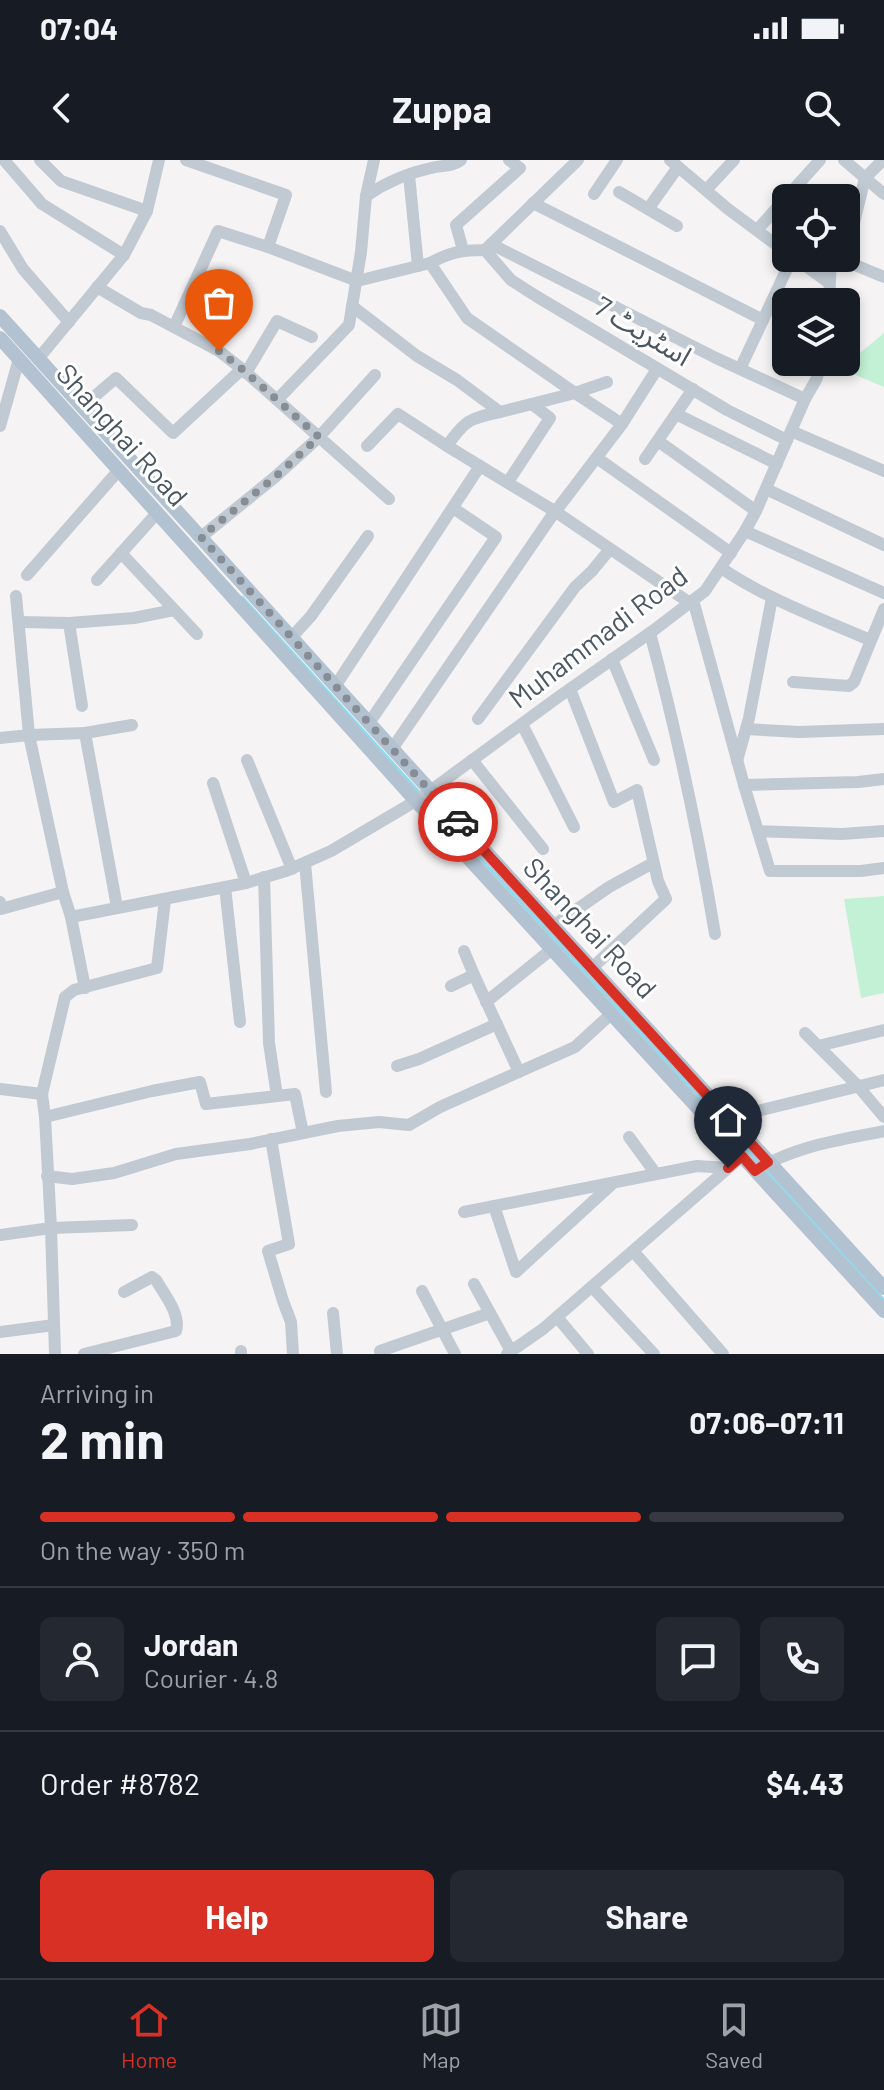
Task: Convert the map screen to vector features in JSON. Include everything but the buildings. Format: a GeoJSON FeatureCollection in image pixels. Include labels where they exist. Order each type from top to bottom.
{"type":"FeatureCollection","features":[{"type":"Feature","properties":{"kind":"main road","name":"Shanghai Road"},"geometry":{"type":"LineString","coordinates":[[0,316],[336,685],[392,749],[423,796],[611,1014],[742,1156],[762,1166],[884,1288]]}},
{"type":"Feature","properties":{"kind":"main road","name":"Shanghai Road"},"geometry":{"type":"LineString","coordinates":[[0,338],[157,513],[423,796],[592,968],[731,1121],[762,1166],[884,1311]]}},
{"type":"Feature","properties":{"kind":"street"},"geometry":{"type":"LineString","coordinates":[[4,160],[42,204],[124,255]]}},
{"type":"Feature","properties":{"kind":"street"},"geometry":{"type":"LineString","coordinates":[[40,160],[61,181],[147,211]]}},
{"type":"Feature","properties":{"kind":"street"},"geometry":{"type":"LineString","coordinates":[[38,359],[124,255],[147,211],[159,160]]}},
{"type":"Feature","properties":{"kind":"street"},"geometry":{"type":"LineString","coordinates":[[186,160],[286,195],[268,247]]}},
{"type":"Feature","properties":{"kind":"street"},"geometry":{"type":"LineString","coordinates":[[277,400],[349,325],[366,196],[374,160]]}},
{"type":"Feature","properties":{"kind":"street"},"geometry":{"type":"LineString","coordinates":[[366,196],[409,175],[461,160]]}},
{"type":"Feature","properties":{"kind":"street"},"geometry":{"type":"LineString","coordinates":[[463,250],[456,225],[520,168],[509,160]]}},
{"type":"Feature","properties":{"kind":"street"},"geometry":{"type":"LineString","coordinates":[[488,247],[578,160]]}},
{"type":"Feature","properties":{"kind":"street"},"geometry":{"type":"LineString","coordinates":[[594,194],[617,160]]}},
{"type":"Feature","properties":{"kind":"street"},"geometry":{"type":"LineString","coordinates":[[706,190],[734,160]]}},
{"type":"Feature","properties":{"kind":"street"},"geometry":{"type":"LineString","coordinates":[[757,230],[820,160]]}},
{"type":"Feature","properties":{"kind":"street"},"geometry":{"type":"LineString","coordinates":[[844,160],[884,194]]}},
{"type":"Feature","properties":{"kind":"street"},"geometry":{"type":"LineString","coordinates":[[860,198],[865,178],[883,160]]}},
{"type":"Feature","properties":{"kind":"street"},"geometry":{"type":"LineString","coordinates":[[648,209],[674,163],[772,241]]}},
{"type":"Feature","properties":{"kind":"street"},"geometry":{"type":"LineString","coordinates":[[409,175],[424,265],[467,318],[622,424]]}},
{"type":"Feature","properties":{"kind":"street"},"geometry":{"type":"LineString","coordinates":[[619,192],[677,226]]}},
{"type":"Feature","properties":{"kind":"street"},"geometry":{"type":"LineString","coordinates":[[533,203],[763,320]]}},
{"type":"Feature","properties":{"kind":"street"},"geometry":{"type":"LineString","coordinates":[[0,231],[23,269],[69,322]]}},
{"type":"Feature","properties":{"kind":"street"},"geometry":{"type":"LineString","coordinates":[[174,327],[218,231],[357,281],[424,265],[450,253],[488,247],[805,399]]}},
{"type":"Feature","properties":{"kind":"street","name":"اسٹریٹ 7"},"geometry":{"type":"LineString","coordinates":[[488,247],[511,280],[727,410],[884,471]]}},
{"type":"Feature","properties":{"kind":"street"},"geometry":{"type":"LineString","coordinates":[[860,267],[884,277]]}},
{"type":"Feature","properties":{"kind":"street"},"geometry":{"type":"LineString","coordinates":[[740,369],[786,272]]}},
{"type":"Feature","properties":{"kind":"street"},"geometry":{"type":"LineString","coordinates":[[813,272],[829,283]]}},
{"type":"Feature","properties":{"kind":"street"},"geometry":{"type":"LineString","coordinates":[[829,288],[830,272]]}},
{"type":"Feature","properties":{"kind":"street"},"geometry":{"type":"LineString","coordinates":[[97,287],[141,313],[151,315],[219,351],[389,499]]}},
{"type":"Feature","properties":{"kind":"street"},"geometry":{"type":"LineString","coordinates":[[352,306],[417,356],[457,380],[500,412]]}},
{"type":"Feature","properties":{"kind":"street"},"geometry":{"type":"LineString","coordinates":[[82,407],[116,378],[173,433],[244,371],[277,321],[312,337]]}},
{"type":"Feature","properties":{"kind":"street"},"geometry":{"type":"LineString","coordinates":[[0,426],[19,359]]}},
{"type":"Feature","properties":{"kind":"street"},"geometry":{"type":"LineString","coordinates":[[392,749],[556,512],[622,424],[657,369]]}},
{"type":"Feature","properties":{"kind":"street"},"geometry":{"type":"LineString","coordinates":[[201,537],[319,437],[375,375]]}},
{"type":"Feature","properties":{"kind":"street","name":"Muhammadi Road"},"geometry":{"type":"LineString","coordinates":[[71,917],[246,883],[292,869],[331,851],[423,796],[650,633],[705,591],[731,553],[756,511],[817,376]]}},
{"type":"Feature","properties":{"kind":"street"},"geometry":{"type":"LineString","coordinates":[[447,446],[460,426],[468,421],[607,382]]}},
{"type":"Feature","properties":{"kind":"street"},"geometry":{"type":"LineString","coordinates":[[645,459],[693,389]]}},
{"type":"Feature","properties":{"kind":"street"},"geometry":{"type":"LineString","coordinates":[[508,482],[550,418],[532,404]]}},
{"type":"Feature","properties":{"kind":"street"},"geometry":{"type":"LineString","coordinates":[[367,446],[398,414],[556,512],[692,602],[770,871],[884,868]]}},
{"type":"Feature","properties":{"kind":"street"},"geometry":{"type":"LineString","coordinates":[[676,414],[777,464]]}},
{"type":"Feature","properties":{"kind":"street"},"geometry":{"type":"LineString","coordinates":[[658,441],[756,511]]}},
{"type":"Feature","properties":{"kind":"street"},"geometry":{"type":"LineString","coordinates":[[597,458],[731,553]]}},
{"type":"Feature","properties":{"kind":"street"},"geometry":{"type":"LineString","coordinates":[[336,685],[480,466]]}},
{"type":"Feature","properties":{"kind":"street"},"geometry":{"type":"LineString","coordinates":[[27,575],[119,470]]}},
{"type":"Feature","properties":{"kind":"street"},"geometry":{"type":"LineString","coordinates":[[766,489],[884,545]]}},
{"type":"Feature","properties":{"kind":"street"},"geometry":{"type":"LineString","coordinates":[[369,723],[496,537],[453,508]]}},
{"type":"Feature","properties":{"kind":"street"},"geometry":{"type":"LineString","coordinates":[[97,580],[157,513]]}},
{"type":"Feature","properties":{"kind":"street"},"geometry":{"type":"LineString","coordinates":[[745,531],[884,593]]}},
{"type":"Feature","properties":{"kind":"street"},"geometry":{"type":"LineString","coordinates":[[292,637],[311,616],[368,536]]}},
{"type":"Feature","properties":{"kind":"street"},"geometry":{"type":"LineString","coordinates":[[478,719],[575,587],[610,549]]}},
{"type":"Feature","properties":{"kind":"street"},"geometry":{"type":"LineString","coordinates":[[121,553],[197,634]]}},
{"type":"Feature","properties":{"kind":"street"},"geometry":{"type":"LineString","coordinates":[[721,568],[772,598],[870,640]]}},
{"type":"Feature","properties":{"kind":"street"},"geometry":{"type":"LineString","coordinates":[[16,596],[29,735],[85,988]]}},
{"type":"Feature","properties":{"kind":"street"},"geometry":{"type":"LineString","coordinates":[[737,761],[772,598]]}},
{"type":"Feature","properties":{"kind":"street"},"geometry":{"type":"LineString","coordinates":[[793,682],[849,686],[854,682],[884,609]]}},
{"type":"Feature","properties":{"kind":"street"},"geometry":{"type":"LineString","coordinates":[[19,622],[69,623],[134,618],[174,610]]}},
{"type":"Feature","properties":{"kind":"street"},"geometry":{"type":"LineString","coordinates":[[69,623],[82,706]]}},
{"type":"Feature","properties":{"kind":"street"},"geometry":{"type":"LineString","coordinates":[[650,633],[688,783],[715,934]]}},
{"type":"Feature","properties":{"kind":"street"},"geometry":{"type":"LineString","coordinates":[[612,659],[654,760]]}},
{"type":"Feature","properties":{"kind":"street"},"geometry":{"type":"LineString","coordinates":[[570,689],[614,802],[637,790],[653,863],[666,899],[592,968]]}},
{"type":"Feature","properties":{"kind":"street"},"geometry":{"type":"LineString","coordinates":[[522,724],[574,827]]}},
{"type":"Feature","properties":{"kind":"street"},"geometry":{"type":"LineString","coordinates":[[0,738],[85,733],[132,725]]}},
{"type":"Feature","properties":{"kind":"street"},"geometry":{"type":"LineString","coordinates":[[746,729],[799,732],[884,729]]}},
{"type":"Feature","properties":{"kind":"street"},"geometry":{"type":"LineString","coordinates":[[85,733],[117,907]]}},
{"type":"Feature","properties":{"kind":"street"},"geometry":{"type":"LineString","coordinates":[[247,760],[292,869]]}},
{"type":"Feature","properties":{"kind":"street"},"geometry":{"type":"LineString","coordinates":[[472,760],[543,849]]}},
{"type":"Feature","properties":{"kind":"street"},"geometry":{"type":"LineString","coordinates":[[744,785],[884,779]]}},
{"type":"Feature","properties":{"kind":"street"},"geometry":{"type":"LineString","coordinates":[[213,783],[246,883]]}},
{"type":"Feature","properties":{"kind":"street"},"geometry":{"type":"LineString","coordinates":[[758,831],[829,834],[884,831]]}},
{"type":"Feature","properties":{"kind":"street"},"geometry":{"type":"LineString","coordinates":[[305,863],[326,1092]]}},
{"type":"Feature","properties":{"kind":"street"},"geometry":{"type":"LineString","coordinates":[[553,926],[609,887],[653,863]]}},
{"type":"Feature","properties":{"kind":"street"},"geometry":{"type":"LineString","coordinates":[[264,877],[269,1043],[277,1096]]}},
{"type":"Feature","properties":{"kind":"street"},"geometry":{"type":"LineString","coordinates":[[225,887],[240,1022]]}},
{"type":"Feature","properties":{"kind":"street"},"geometry":{"type":"LineString","coordinates":[[0,902],[1,909],[63,892]]}},
{"type":"Feature","properties":{"kind":"street"},"geometry":{"type":"LineString","coordinates":[[55,1354],[42,1094],[65,997],[74,990],[157,968],[165,900]]}},
{"type":"Feature","properties":{"kind":"street"},"geometry":{"type":"LineString","coordinates":[[486,1002],[552,949]]}},
{"type":"Feature","properties":{"kind":"street"},"geometry":{"type":"LineString","coordinates":[[464,951],[519,1072]]}},
{"type":"Feature","properties":{"kind":"street"},"geometry":{"type":"LineString","coordinates":[[451,986],[474,975]]}},
{"type":"Feature","properties":{"kind":"street"},"geometry":{"type":"LineString","coordinates":[[47,1176],[72,1179],[114,1173],[176,1154],[338,1126],[379,1122],[409,1125],[440,1107],[575,1047],[611,1014]]}},
{"type":"Feature","properties":{"kind":"street"},"geometry":{"type":"LineString","coordinates":[[397,1066],[497,1024]]}},
{"type":"Feature","properties":{"kind":"street"},"geometry":{"type":"LineString","coordinates":[[818,1046],[884,1030]]}},
{"type":"Feature","properties":{"kind":"street"},"geometry":{"type":"LineString","coordinates":[[805,1033],[884,1117]]}},
{"type":"Feature","properties":{"kind":"street"},"geometry":{"type":"LineString","coordinates":[[731,1121],[737,1116],[884,1080]]}},
{"type":"Feature","properties":{"kind":"street"},"geometry":{"type":"LineString","coordinates":[[45,1117],[200,1082],[206,1104],[295,1094],[303,1133]]}},
{"type":"Feature","properties":{"kind":"street"},"geometry":{"type":"LineString","coordinates":[[0,1089],[42,1094]]}},
{"type":"Feature","properties":{"kind":"street"},"geometry":{"type":"LineString","coordinates":[[762,1166],[816,1146],[884,1131]]}},
{"type":"Feature","properties":{"kind":"street"},"geometry":{"type":"LineString","coordinates":[[629,1137],[656,1174]]}},
{"type":"Feature","properties":{"kind":"street"},"geometry":{"type":"LineString","coordinates":[[271,1139],[289,1244],[268,1251],[291,1322],[293,1354]]}},
{"type":"Feature","properties":{"kind":"street"},"geometry":{"type":"LineString","coordinates":[[474,1284],[509,1352],[543,1329],[742,1156]]}},
{"type":"Feature","properties":{"kind":"street"},"geometry":{"type":"LineString","coordinates":[[464,1212],[697,1166],[728,1168]]}},
{"type":"Feature","properties":{"kind":"street"},"geometry":{"type":"LineString","coordinates":[[494,1206],[516,1272],[614,1182]]}},
{"type":"Feature","properties":{"kind":"street"},"geometry":{"type":"LineString","coordinates":[[0,1235],[51,1228],[132,1225]]}},
{"type":"Feature","properties":{"kind":"street"},"geometry":{"type":"LineString","coordinates":[[633,1251],[723,1354]]}},
{"type":"Feature","properties":{"kind":"street"},"geometry":{"type":"LineString","coordinates":[[84,1354],[176,1331],[178,1324],[172,1308],[152,1277],[124,1292]]}},
{"type":"Feature","properties":{"kind":"street"},"geometry":{"type":"LineString","coordinates":[[592,1287],[654,1354]]}},
{"type":"Feature","properties":{"kind":"street"},"geometry":{"type":"LineString","coordinates":[[422,1291],[455,1354]]}},
{"type":"Feature","properties":{"kind":"street"},"geometry":{"type":"LineString","coordinates":[[333,1313],[337,1354]]}},
{"type":"Feature","properties":{"kind":"street"},"geometry":{"type":"LineString","coordinates":[[380,1351],[490,1313]]}},
{"type":"Feature","properties":{"kind":"street"},"geometry":{"type":"LineString","coordinates":[[557,1317],[588,1354]]}},
{"type":"Feature","properties":{"kind":"street"},"geometry":{"type":"LineString","coordinates":[[0,1332],[54,1325]]}},
{"type":"Feature","properties":{"kind":"street"},"geometry":{"type":"LineString","coordinates":[[141,1340],[143,1354]]}},
{"type":"Feature","properties":{"kind":"green space"},"geometry":{"type":"Polygon","coordinates":[[[884,333],[884,387],[858,376],[860,353],[884,333]]]}},
{"type":"Feature","properties":{"kind":"green space"},"geometry":{"type":"Polygon","coordinates":[[[884,896],[884,993],[861,998],[844,899],[884,896]]]}},
{"type":"Feature","properties":{"kind":"waterway"},"geometry":{"type":"LineString","coordinates":[[242,597],[419,792]]}},
{"type":"Feature","properties":{"kind":"waterway"},"geometry":{"type":"LineString","coordinates":[[425,798],[760,1164]]}},
{"type":"Feature","properties":{"kind":"waterway"},"geometry":{"type":"LineString","coordinates":[[765,1170],[884,1300]]}},
{"type":"Feature","properties":{"kind":"way so far"},"geometry":{"type":"LineString","coordinates":[[219,351],[319,437],[201,537],[458,822]]}},
{"type":"Feature","properties":{"kind":"route"},"geometry":{"type":"LineString","coordinates":[[458,822],[768,1162],[755,1171],[742,1156],[728,1168]]}}]}
